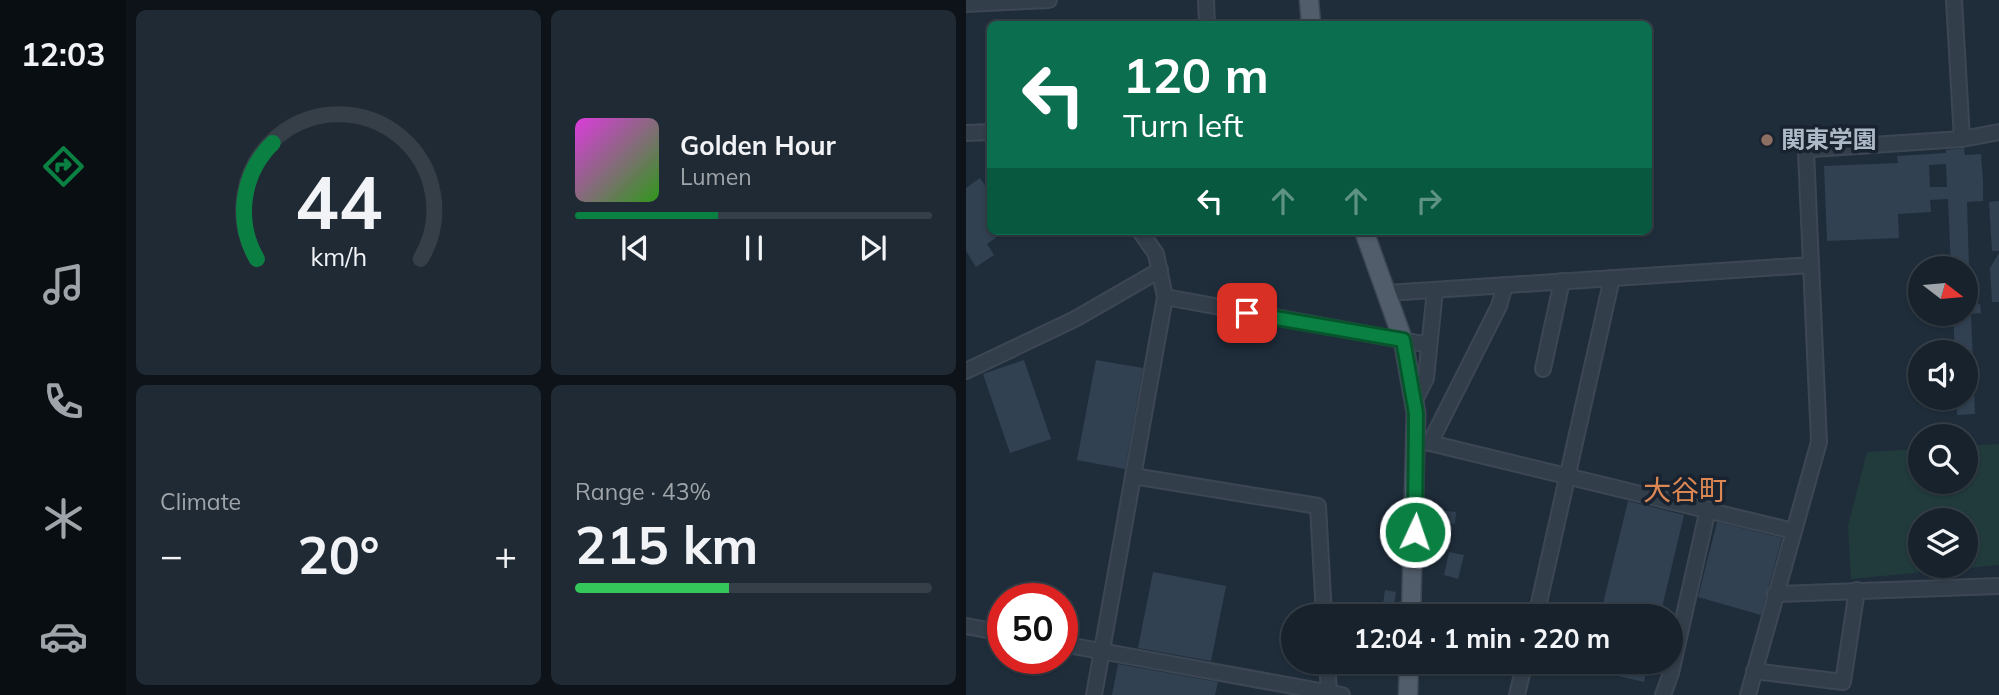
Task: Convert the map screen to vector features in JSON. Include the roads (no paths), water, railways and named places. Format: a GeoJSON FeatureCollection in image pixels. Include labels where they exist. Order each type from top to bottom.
{"type":"FeatureCollection","features":[{"type":"Feature","properties":{"kind":"main road"},"geometry":{"type":"LineString","coordinates":[[1309,0],[1311,21]]}},
{"type":"Feature","properties":{"kind":"main road"},"geometry":{"type":"LineString","coordinates":[[1365,235],[1403,340],[1424,442],[1412,604]]}},
{"type":"Feature","properties":{"kind":"main road"},"geometry":{"type":"LineString","coordinates":[[1408,695],[1409,674]]}},
{"type":"Feature","properties":{"kind":"street"},"geometry":{"type":"LineString","coordinates":[[966,4],[1049,0]]}},
{"type":"Feature","properties":{"kind":"street"},"geometry":{"type":"LineString","coordinates":[[1206,0],[1207,21]]}},
{"type":"Feature","properties":{"kind":"street"},"geometry":{"type":"LineString","coordinates":[[1954,0],[1962,139]]}},
{"type":"Feature","properties":{"kind":"street"},"geometry":{"type":"LineString","coordinates":[[966,133],[987,132]]}},
{"type":"Feature","properties":{"kind":"street"},"geometry":{"type":"LineString","coordinates":[[1748,695],[1819,442],[1805,156],[1808,150],[1962,139],[1999,132]]}},
{"type":"Feature","properties":{"kind":"street"},"geometry":{"type":"LineString","coordinates":[[1094,695],[1165,298],[1156,254],[1143,235]]}},
{"type":"Feature","properties":{"kind":"street"},"geometry":{"type":"LineString","coordinates":[[1387,293],[1811,265]]}},
{"type":"Feature","properties":{"kind":"street"},"geometry":{"type":"LineString","coordinates":[[966,371],[1075,319],[1160,270]]}},
{"type":"Feature","properties":{"kind":"street"},"geometry":{"type":"LineString","coordinates":[[1539,604],[1612,278]]}},
{"type":"Feature","properties":{"kind":"street"},"geometry":{"type":"LineString","coordinates":[[1543,369],[1562,281]]}},
{"type":"Feature","properties":{"kind":"street"},"geometry":{"type":"LineString","coordinates":[[1506,285],[1499,306],[1424,442],[1793,531]]}},
{"type":"Feature","properties":{"kind":"street"},"geometry":{"type":"LineString","coordinates":[[1415,400],[1426,378],[1435,290]]}},
{"type":"Feature","properties":{"kind":"street"},"geometry":{"type":"LineString","coordinates":[[1165,298],[1429,345]]}},
{"type":"Feature","properties":{"kind":"street"},"geometry":{"type":"LineString","coordinates":[[1133,475],[1318,506],[1323,604]]}},
{"type":"Feature","properties":{"kind":"street"},"geometry":{"type":"LineString","coordinates":[[1663,695],[1671,673],[1708,509]]}},
{"type":"Feature","properties":{"kind":"street"},"geometry":{"type":"LineString","coordinates":[[1775,594],[1999,586]]}},
{"type":"Feature","properties":{"kind":"street"},"geometry":{"type":"LineString","coordinates":[[1754,671],[1843,682],[1857,590]]}},
{"type":"Feature","properties":{"kind":"street"},"geometry":{"type":"LineString","coordinates":[[966,626],[987,630]]}},
{"type":"Feature","properties":{"kind":"street"},"geometry":{"type":"LineString","coordinates":[[1078,647],[1335,694],[1330,674]]}},
{"type":"Feature","properties":{"kind":"street"},"geometry":{"type":"LineString","coordinates":[[1517,695],[1522,674]]}},
{"type":"Feature","properties":{"kind":"place","name":"関東学園"},"geometry":{"type":"Point","coordinates":[1767,140]}},
{"type":"Feature","properties":{"kind":"district","name":"大谷町"},"geometry":{"type":"Point","coordinates":[1685,490]}}]}
